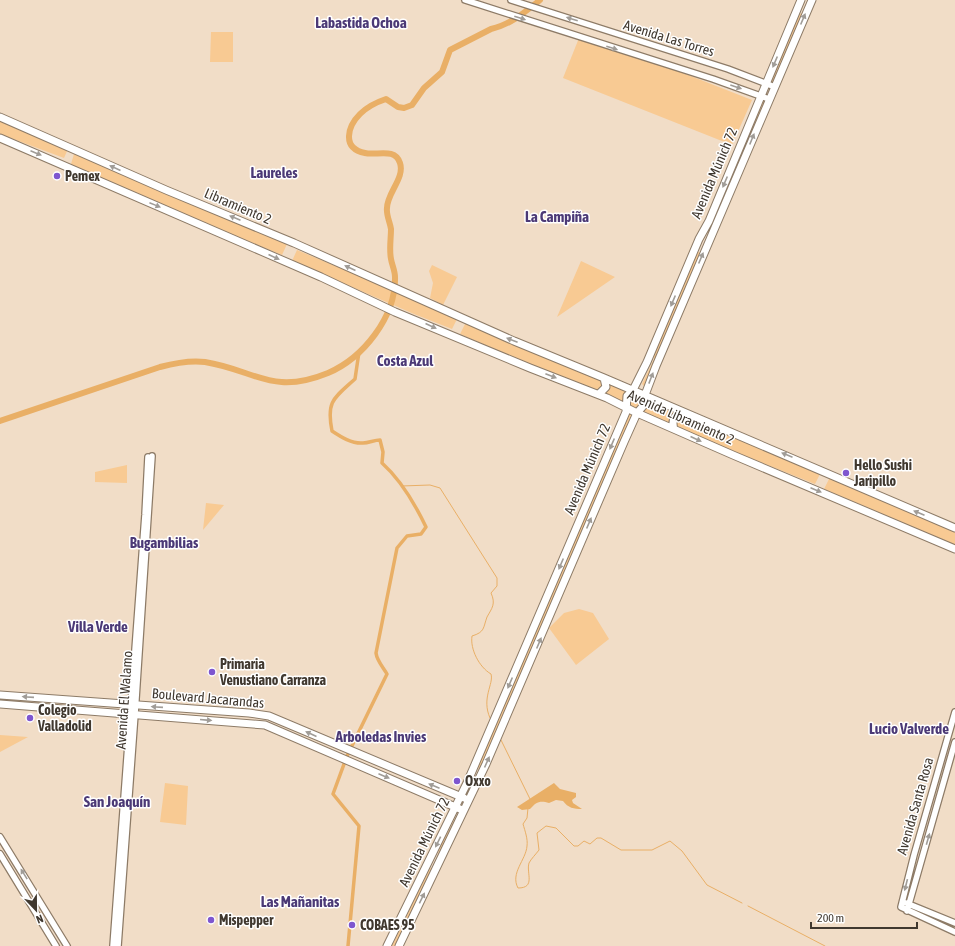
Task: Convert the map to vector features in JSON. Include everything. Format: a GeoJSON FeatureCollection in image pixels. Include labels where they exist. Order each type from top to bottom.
{"type":"FeatureCollection","features":[{"type":"Feature","properties":{"kind":"main road","name":"Avenida Múnich 72"},"geometry":{"type":"LineString","coordinates":[[387,946],[461,797],[627,408],[626,398],[633,390],[699,239],[709,221],[801,0]]}},
{"type":"Feature","properties":{"kind":"main road","name":"Avenida Múnich 72"},"geometry":{"type":"LineString","coordinates":[[399,946],[470,801],[637,413],[644,405],[645,395],[812,0]]}},
{"type":"Feature","properties":{"kind":"main road","name":"Libramiento 2"},"geometry":{"type":"LineString","coordinates":[[0,117],[160,187],[297,244],[385,285],[466,319]]}},
{"type":"Feature","properties":{"kind":"main road","name":"Avenida Libramiento 2"},"geometry":{"type":"LineString","coordinates":[[0,138],[321,277],[395,312],[530,368],[599,394],[637,413],[955,549]]}},
{"type":"Feature","properties":{"kind":"main road","name":"Avenida Libramiento 2"},"geometry":{"type":"LineString","coordinates":[[466,319],[514,341],[645,395],[955,528]]}},
{"type":"Feature","properties":{"kind":"main road"},"geometry":{"type":"LineString","coordinates":[[599,394],[606,387],[604,378]]}},
{"type":"Feature","properties":{"kind":"main road"},"geometry":{"type":"LineString","coordinates":[[674,429],[673,420],[675,416],[683,412]]}},
{"type":"Feature","properties":{"kind":"main road","name":"Boulevard Jacarandas"},"geometry":{"type":"LineString","coordinates":[[0,695],[249,713],[269,716],[470,801]]}},
{"type":"Feature","properties":{"kind":"main road","name":"Boulevard Jacarandas"},"geometry":{"type":"LineString","coordinates":[[0,704],[265,725],[465,811]]}},
{"type":"Feature","properties":{"kind":"main road"},"geometry":{"type":"LineString","coordinates":[[500,707],[505,722]]}},
{"type":"Feature","properties":{"kind":"main road"},"geometry":{"type":"LineString","coordinates":[[494,720],[505,722]]}},
{"type":"Feature","properties":{"kind":"street","name":"Avenida Las Torres"},"geometry":{"type":"LineString","coordinates":[[465,0],[761,95],[769,99]]}},
{"type":"Feature","properties":{"kind":"street","name":"Avenida Las Torres"},"geometry":{"type":"LineString","coordinates":[[513,1],[767,83],[774,87]]}},
{"type":"Feature","properties":{"kind":"street","name":"Avenida El Walamo"},"geometry":{"type":"LineString","coordinates":[[113,946],[133,705],[150,456]]}},
{"type":"Feature","properties":{"kind":"street","name":"Avenida Santa Rosa"},"geometry":{"type":"LineString","coordinates":[[901,905],[955,712]]}},
{"type":"Feature","properties":{"kind":"street","name":"Avenida El Walamo"},"geometry":{"type":"LineString","coordinates":[[118,946],[132,714]]}},
{"type":"Feature","properties":{"kind":"street","name":"Avenida Santa Rosa"},"geometry":{"type":"LineString","coordinates":[[907,911],[955,742]]}},
{"type":"Feature","properties":{"kind":"street"},"geometry":{"type":"LineString","coordinates":[[0,837],[67,946]]}},
{"type":"Feature","properties":{"kind":"street"},"geometry":{"type":"LineString","coordinates":[[0,854],[56,946]]}},
{"type":"Feature","properties":{"kind":"street"},"geometry":{"type":"LineString","coordinates":[[901,905],[909,904],[955,923]]}},
{"type":"Feature","properties":{"kind":"street"},"geometry":{"type":"LineString","coordinates":[[901,905],[907,911],[955,932]]}},
{"type":"Feature","properties":{"kind":"shaded area"},"geometry":{"type":"Polygon","coordinates":[[[804,12],[774,85],[770,83],[800,14],[804,12]]]}},
{"type":"Feature","properties":{"kind":"shaded area"},"geometry":{"type":"Polygon","coordinates":[[[211,32],[233,32],[233,62],[210,62],[211,32]]]}},
{"type":"Feature","properties":{"kind":"shaded area"},"geometry":{"type":"Polygon","coordinates":[[[581,33],[752,100],[732,145],[563,78],[581,33]]]}},
{"type":"Feature","properties":{"kind":"shaded area"},"geometry":{"type":"Polygon","coordinates":[[[763,100],[765,102],[707,240],[718,206],[763,100]]]}},
{"type":"Feature","properties":{"kind":"shaded area"},"geometry":{"type":"Polygon","coordinates":[[[0,120],[68,149],[64,158],[0,134],[0,120]]]}},
{"type":"Feature","properties":{"kind":"shaded area"},"geometry":{"type":"Polygon","coordinates":[[[74,154],[287,244],[282,255],[238,237],[72,165],[74,154]]]}},
{"type":"Feature","properties":{"kind":"shaded area"},"geometry":{"type":"Polygon","coordinates":[[[297,250],[458,317],[452,329],[414,314],[292,261],[297,250]]]}},
{"type":"Feature","properties":{"kind":"shaded area"},"geometry":{"type":"Polygon","coordinates":[[[698,252],[701,253],[644,386],[642,384],[654,359],[654,353],[698,252]]]}},
{"type":"Feature","properties":{"kind":"shaded area"},"geometry":{"type":"Polygon","coordinates":[[[581,261],[615,277],[557,317],[581,261]]]}},
{"type":"Feature","properties":{"kind":"shaded area"},"geometry":{"type":"Polygon","coordinates":[[[432,265],[457,277],[443,305],[430,298],[433,283],[429,271],[432,265]]]}},
{"type":"Feature","properties":{"kind":"shaded area"},"geometry":{"type":"Polygon","coordinates":[[[466,322],[601,377],[604,383],[600,392],[529,364],[460,334],[466,322]]]}},
{"type":"Feature","properties":{"kind":"shaded area"},"geometry":{"type":"Polygon","coordinates":[[[609,381],[629,390],[622,403],[604,394],[608,390],[609,381]]]}},
{"type":"Feature","properties":{"kind":"shaded area"},"geometry":{"type":"Polygon","coordinates":[[[635,394],[640,396],[642,401],[640,406],[635,408],[630,406],[628,401],[630,396],[635,394]]]}},
{"type":"Feature","properties":{"kind":"shaded area"},"geometry":{"type":"Polygon","coordinates":[[[649,399],[677,411],[670,424],[642,412],[649,399]]]}},
{"type":"Feature","properties":{"kind":"shaded area"},"geometry":{"type":"Polygon","coordinates":[[[628,413],[632,415],[470,798],[467,797],[479,770],[478,765],[628,413]]]}},
{"type":"Feature","properties":{"kind":"shaded area"},"geometry":{"type":"Polygon","coordinates":[[[681,415],[687,415],[821,472],[815,484],[678,429],[675,426],[676,419],[681,415]]]}},
{"type":"Feature","properties":{"kind":"shaded area"},"geometry":{"type":"Polygon","coordinates":[[[127,465],[127,483],[95,482],[95,472],[127,465]]]}},
{"type":"Feature","properties":{"kind":"shaded area"},"geometry":{"type":"Polygon","coordinates":[[[830,477],[955,530],[955,545],[824,489],[830,477]]]}},
{"type":"Feature","properties":{"kind":"shaded area"},"geometry":{"type":"Polygon","coordinates":[[[206,503],[224,505],[203,530],[206,503]]]}},
{"type":"Feature","properties":{"kind":"shaded area"},"geometry":{"type":"Polygon","coordinates":[[[579,609],[593,613],[609,639],[576,665],[549,628],[564,613],[579,609]]]}},
{"type":"Feature","properties":{"kind":"shaded area"},"geometry":{"type":"Polygon","coordinates":[[[0,735],[28,737],[0,752],[0,735]]]}},
{"type":"Feature","properties":{"kind":"shaded area"},"geometry":{"type":"Polygon","coordinates":[[[165,783],[188,786],[186,825],[160,822],[165,783]]]}},
{"type":"Feature","properties":{"kind":"shaded area"},"geometry":{"type":"Polygon","coordinates":[[[554,783],[560,789],[576,793],[576,797],[572,800],[573,803],[582,809],[571,808],[563,801],[556,800],[549,803],[538,802],[530,809],[522,810],[517,807],[554,783]]]}},
{"type":"Feature","properties":{"kind":"shaded area"},"geometry":{"type":"Polygon","coordinates":[[[457,815],[459,816],[436,861],[440,847],[457,815]]]}},
{"type":"Feature","properties":{"kind":"shaded area"},"geometry":{"type":"Polygon","coordinates":[[[430,868],[433,869],[397,946],[392,946],[430,868]]]}},
{"type":"Feature","properties":{"kind":"waterway"},"geometry":{"type":"LineString","coordinates":[[0,421],[160,367],[177,363],[194,361],[205,362],[264,379],[278,382],[292,382],[309,379],[328,373],[353,357],[365,347],[375,334],[390,307],[394,292],[395,275],[390,252],[391,229],[387,211],[388,202],[398,180],[401,169],[398,158],[394,155],[385,153],[369,154],[357,150],[352,146],[349,136],[352,124],[366,109],[386,99],[398,107],[404,108],[412,105],[424,88],[442,72],[450,50],[491,29],[511,21],[540,0]]}},
{"type":"Feature","properties":{"kind":"waterway"},"geometry":{"type":"LineString","coordinates":[[348,946],[359,826],[333,794],[347,756],[387,674],[376,653],[397,548],[407,536],[421,534],[426,527],[407,493],[382,463],[383,452],[380,440],[359,443],[343,438],[332,431],[330,421],[331,406],[337,396],[355,379],[359,352]]}},
{"type":"Feature","properties":{"kind":"waterway"},"geometry":{"type":"LineString","coordinates":[[402,486],[430,485],[440,488],[497,578],[497,586],[491,593],[493,606],[484,627],[479,633],[472,636],[472,646],[476,657],[483,667],[491,674],[491,682],[487,698],[490,718]]}},
{"type":"Feature","properties":{"kind":"waterway"},"geometry":{"type":"LineString","coordinates":[[501,740],[530,799]]}},
{"type":"Feature","properties":{"kind":"waterway"},"geometry":{"type":"LineString","coordinates":[[528,808],[527,818],[523,824],[527,838],[527,846],[517,872],[516,882],[518,888],[527,886],[529,883],[529,863],[539,850],[537,833],[546,826],[556,828],[574,846],[578,846],[584,841],[590,844],[597,838],[601,838],[621,850],[652,850],[670,841],[682,851],[707,885],[742,903]]}},
{"type":"Feature","properties":{"kind":"waterway"},"geometry":{"type":"LineString","coordinates":[[748,906],[825,946]]}},
{"type":"Feature","properties":{"kind":"place","name":"Pemex"},"geometry":{"type":"Point","coordinates":[57,176]}},
{"type":"Feature","properties":{"kind":"place","name":"Hello Sushi Jaripillo"},"geometry":{"type":"Point","coordinates":[846,473]}},
{"type":"Feature","properties":{"kind":"place","name":"Primaria Venustiano Carranza"},"geometry":{"type":"Point","coordinates":[212,672]}},
{"type":"Feature","properties":{"kind":"place","name":"Colegio Valladolid"},"geometry":{"type":"Point","coordinates":[30,718]}},
{"type":"Feature","properties":{"kind":"place","name":"Oxxo"},"geometry":{"type":"Point","coordinates":[457,781]}},
{"type":"Feature","properties":{"kind":"place","name":"Mispepper"},"geometry":{"type":"Point","coordinates":[211,920]}},
{"type":"Feature","properties":{"kind":"place","name":"COBAES 95"},"geometry":{"type":"Point","coordinates":[352,925]}},
{"type":"Feature","properties":{"kind":"district","name":"Labastida Ochoa"},"geometry":{"type":"Point","coordinates":[361,23]}},
{"type":"Feature","properties":{"kind":"district","name":"Laureles"},"geometry":{"type":"Point","coordinates":[274,173]}},
{"type":"Feature","properties":{"kind":"district","name":"La Campiña"},"geometry":{"type":"Point","coordinates":[557,217]}},
{"type":"Feature","properties":{"kind":"district","name":"Costa Azul"},"geometry":{"type":"Point","coordinates":[405,361]}},
{"type":"Feature","properties":{"kind":"district","name":"Bugambilias"},"geometry":{"type":"Point","coordinates":[164,543]}},
{"type":"Feature","properties":{"kind":"district","name":"Villa Verde"},"geometry":{"type":"Point","coordinates":[98,627]}},
{"type":"Feature","properties":{"kind":"district","name":"Lucio Valverde"},"geometry":{"type":"Point","coordinates":[909,729]}},
{"type":"Feature","properties":{"kind":"district","name":"Arboledas Invies"},"geometry":{"type":"Point","coordinates":[381,737]}},
{"type":"Feature","properties":{"kind":"district","name":"San Joaquín"},"geometry":{"type":"Point","coordinates":[117,802]}},
{"type":"Feature","properties":{"kind":"district","name":"Las Mañanitas"},"geometry":{"type":"Point","coordinates":[300,902]}}]}
